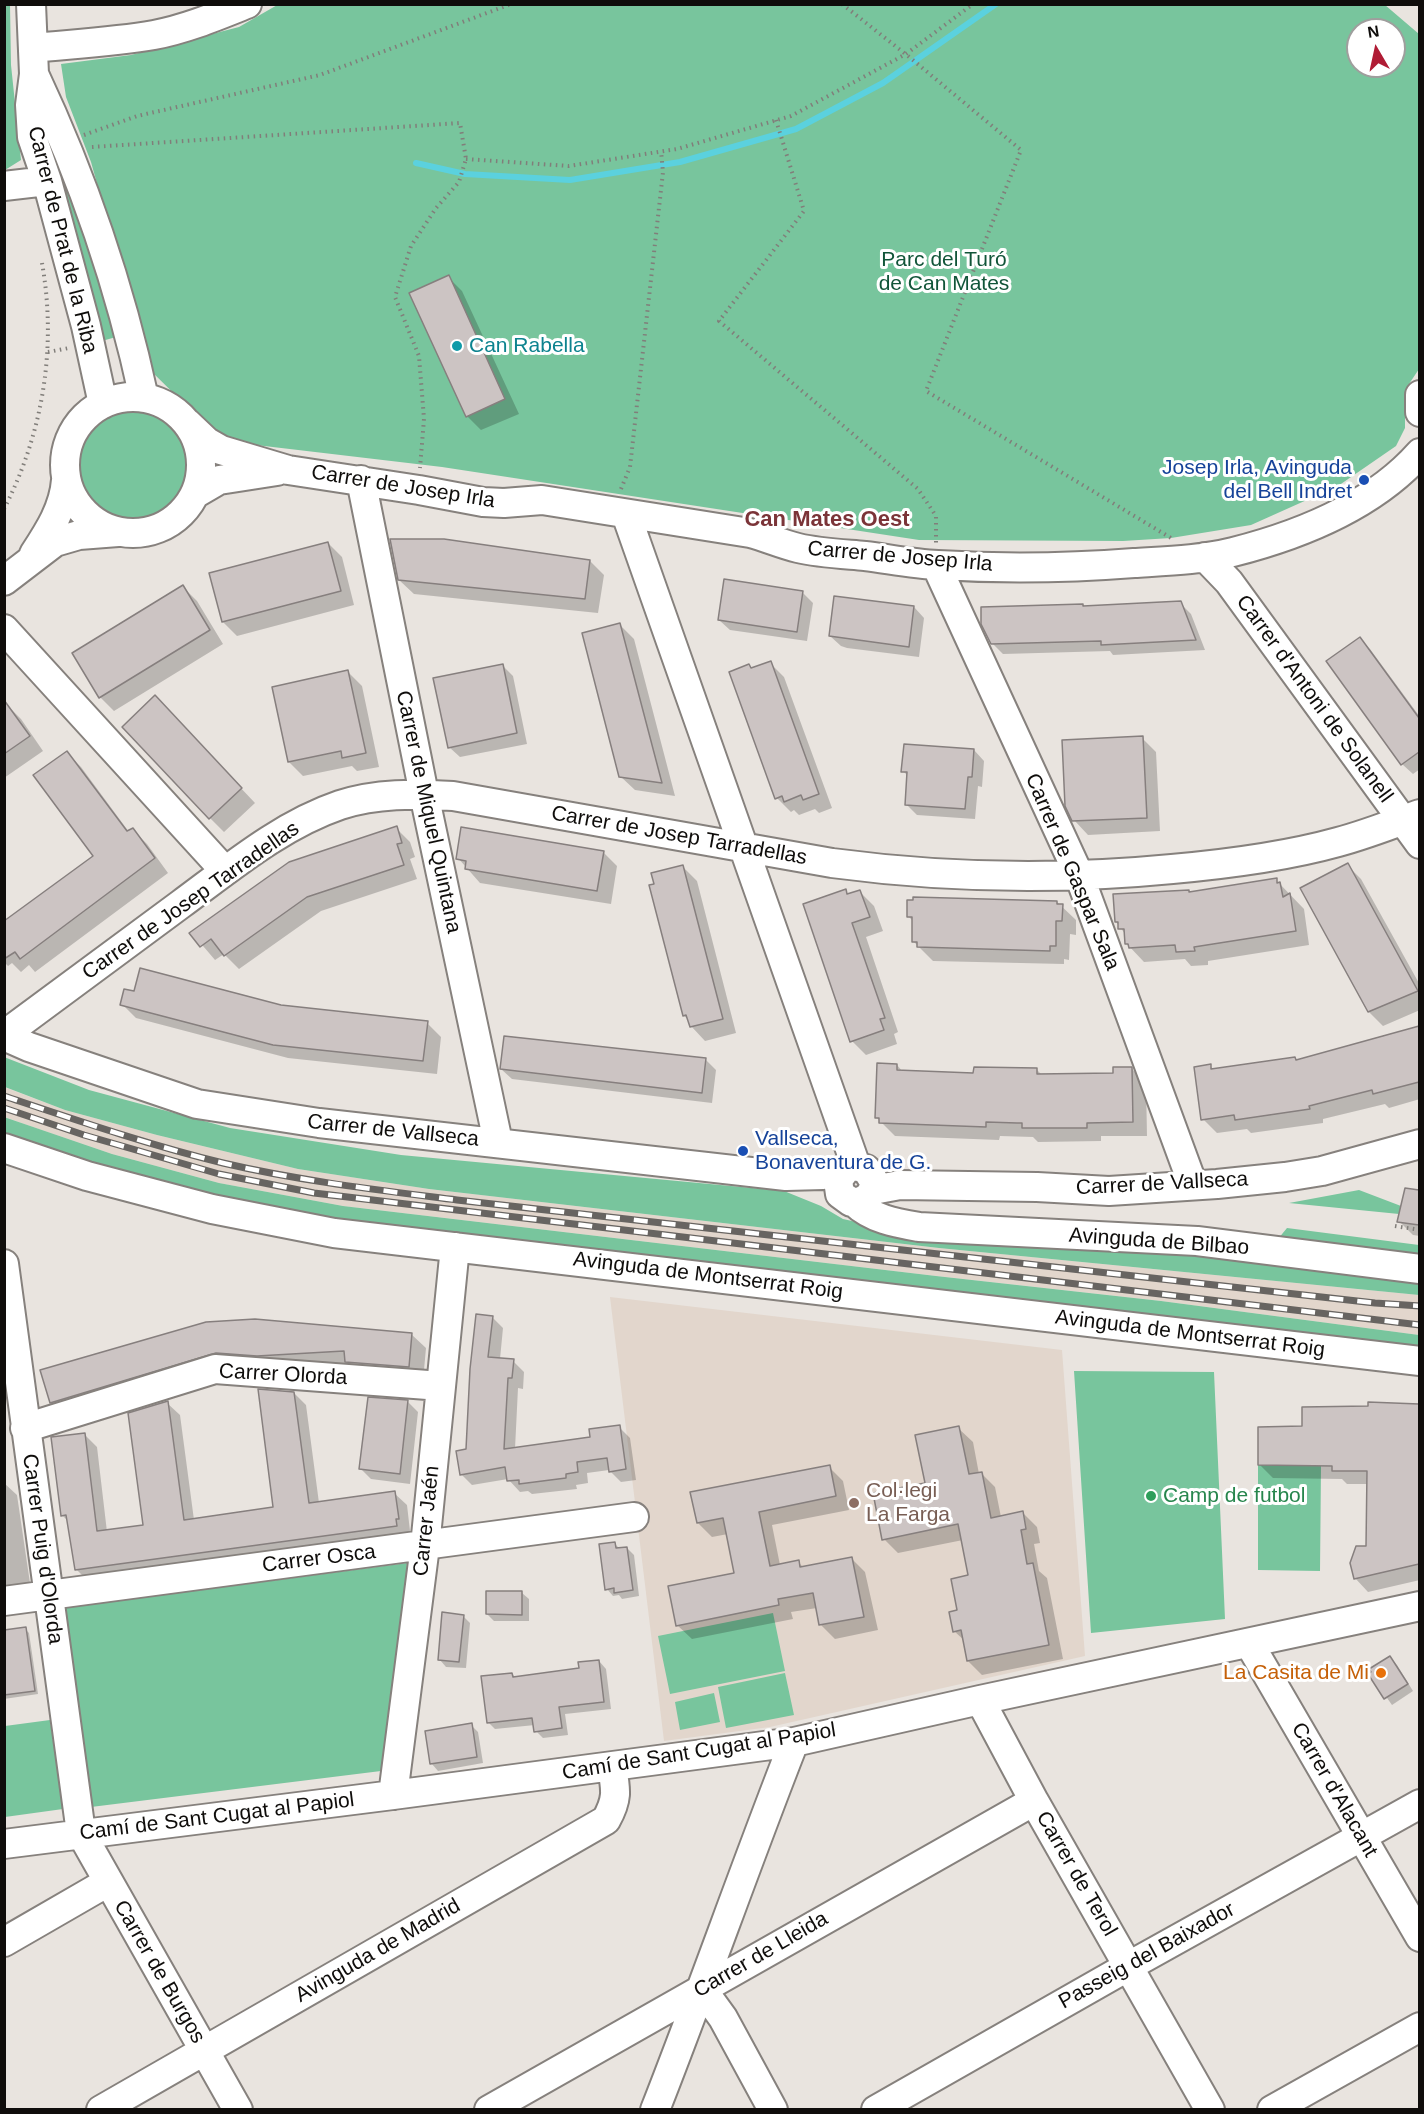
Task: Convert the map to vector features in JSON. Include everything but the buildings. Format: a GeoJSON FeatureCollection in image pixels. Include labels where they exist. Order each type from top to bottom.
{"type":"FeatureCollection","features":[{"type":"Feature","properties":{"kind":"street","name":"Carrer de Prat de la Riba"},"geometry":{"type":"LineString","coordinates":[[31,4],[34,61],[30,105],[32,136],[47,181],[86,326],[103,404]]}},
{"type":"Feature","properties":{"kind":"street"},"geometry":{"type":"LineString","coordinates":[[34,61],[89,43],[156,34],[205,21],[247,4]]}},
{"type":"Feature","properties":{"kind":"street","name":"Carrer de Prat de la Riba"},"geometry":{"type":"LineString","coordinates":[[34,61],[100,234],[144,398]]}},
{"type":"Feature","properties":{"kind":"street"},"geometry":{"type":"LineString","coordinates":[[4,186],[47,181]]}},
{"type":"Feature","properties":{"kind":"street"},"geometry":{"type":"LineString","coordinates":[[1419,394],[1419,412]]}},
{"type":"Feature","properties":{"kind":"street"},"geometry":{"type":"LineString","coordinates":[[31,558],[50,530],[65,493],[66,454],[75,430],[92,411],[103,404],[130,398],[144,398],[160,403],[175,411],[207,442],[221,450],[288,470]]}},
{"type":"Feature","properties":{"kind":"street"},"geometry":{"type":"LineString","coordinates":[[4,581],[31,558],[55,542],[80,535],[145,532],[158,529],[185,510],[199,482],[201,458],[198,445],[187,423]]}},
{"type":"Feature","properties":{"kind":"street","name":"Carrer de Josep Irla"},"geometry":{"type":"LineString","coordinates":[[288,470],[361,480],[483,502],[542,500],[758,535],[799,548],[936,565],[1097,566],[1205,557],[1259,545],[1329,518],[1373,493],[1408,467],[1419,453]]}},
{"type":"Feature","properties":{"kind":"street"},"geometry":{"type":"LineString","coordinates":[[195,494],[219,480],[288,470]]}},
{"type":"Feature","properties":{"kind":"street"},"geometry":{"type":"LineString","coordinates":[[66,480],[85,514],[107,528],[120,532]]}},
{"type":"Feature","properties":{"kind":"street","name":"Carrer de Miquel Quintana"},"geometry":{"type":"LineString","coordinates":[[361,480],[424,794],[498,1142]]}},
{"type":"Feature","properties":{"kind":"street"},"geometry":{"type":"LineString","coordinates":[[618,512],[864,1184]]}},
{"type":"Feature","properties":{"kind":"street","name":"Carrer d'Antoni de Solanell"},"geometry":{"type":"LineString","coordinates":[[1205,557],[1228,582],[1411,817],[1419,844]]}},
{"type":"Feature","properties":{"kind":"street","name":"Carrer de Gaspar Sala"},"geometry":{"type":"LineString","coordinates":[[936,565],[1079,875],[1193,1185]]}},
{"type":"Feature","properties":{"kind":"street"},"geometry":{"type":"LineString","coordinates":[[4,629],[225,872]]}},
{"type":"Feature","properties":{"kind":"street","name":"Carrer de Josep Tarradellas"},"geometry":{"type":"LineString","coordinates":[[4,1035],[225,872],[291,827],[339,806],[373,796],[424,794],[453,796],[832,863],[878,869],[986,876],[1121,874],[1233,864],[1338,842],[1411,817]]}},
{"type":"Feature","properties":{"kind":"street","name":"Carrer de Vallseca"},"geometry":{"type":"LineString","coordinates":[[4,1035],[29,1047],[197,1104],[319,1123],[793,1176],[823,1175],[864,1184],[1037,1187],[1109,1191],[1193,1185],[1304,1174],[1419,1144]]}},
{"type":"Feature","properties":{"kind":"street","name":"Avinguda de Montserrat Roig"},"geometry":{"type":"LineString","coordinates":[[4,1148],[87,1176],[212,1209],[334,1233],[1419,1361]]}},
{"type":"Feature","properties":{"kind":"street","name":"Avinguda de Bilbao"},"geometry":{"type":"LineString","coordinates":[[864,1184],[862,1209],[877,1217],[919,1227],[1197,1241],[1419,1269]]}},
{"type":"Feature","properties":{"kind":"street","name":"Carrer Jaén"},"geometry":{"type":"LineString","coordinates":[[393,1796],[425,1546],[454,1246]]}},
{"type":"Feature","properties":{"kind":"street","name":"Carrer Puig d'Olorda"},"geometry":{"type":"LineString","coordinates":[[4,1264],[8,1318],[50,1594],[81,1833]]}},
{"type":"Feature","properties":{"kind":"street","name":"Carrer Olorda"},"geometry":{"type":"LineString","coordinates":[[25,1428],[215,1369],[441,1386]]}},
{"type":"Feature","properties":{"kind":"street","name":"Carrer Osca"},"geometry":{"type":"LineString","coordinates":[[4,1601],[634,1517]]}},
{"type":"Feature","properties":{"kind":"street","name":"Camí de Sant Cugat al Papiol"},"geometry":{"type":"LineString","coordinates":[[4,1844],[393,1796],[794,1742],[1419,1606]]}},
{"type":"Feature","properties":{"kind":"street","name":"Carrer d'Alacant"},"geometry":{"type":"LineString","coordinates":[[1250,1643],[1419,1937]]}},
{"type":"Feature","properties":{"kind":"street","name":"Carrer de Terol"},"geometry":{"type":"LineString","coordinates":[[980,1700],[1034,1801],[1210,2109]]}},
{"type":"Feature","properties":{"kind":"street"},"geometry":{"type":"LineString","coordinates":[[655,2109],[794,1742]]}},
{"type":"Feature","properties":{"kind":"street","name":"Avinguda de Madrid"},"geometry":{"type":"LineString","coordinates":[[101,2109],[606,1820],[615,1804],[616,1789],[612,1767]]}},
{"type":"Feature","properties":{"kind":"street","name":"Carrer de Lleida"},"geometry":{"type":"LineString","coordinates":[[489,2109],[1034,1801]]}},
{"type":"Feature","properties":{"kind":"street","name":"Passeig del Baixador"},"geometry":{"type":"LineString","coordinates":[[876,2109],[1419,1804]]}},
{"type":"Feature","properties":{"kind":"street","name":"Carrer de Burgos"},"geometry":{"type":"LineString","coordinates":[[81,1833],[238,2109]]}},
{"type":"Feature","properties":{"kind":"street"},"geometry":{"type":"LineString","coordinates":[[4,1942],[108,1882]]}},
{"type":"Feature","properties":{"kind":"street"},"geometry":{"type":"LineString","coordinates":[[702,1989],[723,2018],[773,2109]]}},
{"type":"Feature","properties":{"kind":"street"},"geometry":{"type":"LineString","coordinates":[[1272,2109],[1419,2027]]}},
{"type":"Feature","properties":{"kind":"path"},"geometry":{"type":"LineString","coordinates":[[60,133],[80,136],[136,116],[320,75],[511,4]]}},
{"type":"Feature","properties":{"kind":"path"},"geometry":{"type":"LineString","coordinates":[[842,4],[1021,150],[926,390],[1205,557]]}},
{"type":"Feature","properties":{"kind":"path"},"geometry":{"type":"LineString","coordinates":[[466,159],[570,166],[661,153],[777,122],[907,55],[973,4]]}},
{"type":"Feature","properties":{"kind":"path"},"geometry":{"type":"LineString","coordinates":[[777,122],[804,211],[719,321],[918,489],[936,516],[936,565]]}},
{"type":"Feature","properties":{"kind":"path"},"geometry":{"type":"LineString","coordinates":[[85,148],[460,123],[466,159],[459,182],[436,208],[411,246],[395,297],[419,356],[424,419],[419,490]]}},
{"type":"Feature","properties":{"kind":"path"},"geometry":{"type":"LineString","coordinates":[[618,512],[630,467],[663,172],[661,153]]}},
{"type":"Feature","properties":{"kind":"path"},"geometry":{"type":"LineString","coordinates":[[4,509],[19,481],[37,425],[46,373],[48,327],[40,254]]}},
{"type":"Feature","properties":{"kind":"path"},"geometry":{"type":"LineString","coordinates":[[1395,1226],[1419,1230]]}},
{"type":"Feature","properties":{"kind":"shaded area"},"geometry":{"type":"Polygon","coordinates":[[[4,1087],[65,1110],[298,1169],[429,1189],[939,1248],[1419,1295],[1419,1335],[1161,1301],[343,1206],[219,1183],[112,1154],[27,1125],[5,1117],[4,1087]]]}},
{"type":"Feature","properties":{"kind":"shaded area","name":"Col·legi La Farga"},"geometry":{"type":"Polygon","coordinates":[[[610,1297],[1062,1350],[1085,1656],[770,1727],[664,1741],[610,1297]]]}},
{"type":"Feature","properties":{"kind":"green space","name":"Parc del Turó de Can Mates"},"geometry":{"type":"Polygon","coordinates":[[[279,4],[1385,5],[1400,18],[1346,18],[1346,78],[1406,78],[1406,23],[1419,34],[1419,369],[1405,390],[1405,428],[1396,446],[1338,486],[1251,525],[1171,538],[1123,541],[919,540],[442,467],[222,441],[149,369],[91,162],[66,97],[61,64],[131,55],[239,27],[279,4]]]}},
{"type":"Feature","properties":{"kind":"green space"},"geometry":{"type":"Polygon","coordinates":[[[4,5],[10,5],[11,65],[21,160],[5,170],[4,5]]]}},
{"type":"Feature","properties":{"kind":"green space"},"geometry":{"type":"Polygon","coordinates":[[[55,158],[79,215],[116,337],[102,341],[53,159],[55,158]]]}},
{"type":"Feature","properties":{"kind":"green space"},"geometry":{"type":"Polygon","coordinates":[[[133,412],[153,416],[171,427],[182,445],[186,465],[182,485],[171,503],[153,514],[133,518],[113,514],[95,503],[84,485],[80,465],[84,445],[95,427],[113,416],[133,412]]]}},
{"type":"Feature","properties":{"kind":"green space"},"geometry":{"type":"Polygon","coordinates":[[[4,1057],[89,1090],[230,1128],[401,1155],[784,1191],[821,1206],[843,1219],[870,1225],[1264,1256],[1287,1228],[1419,1245],[1419,1295],[939,1248],[429,1189],[298,1169],[65,1110],[5,1087],[4,1057]]]}},
{"type":"Feature","properties":{"kind":"green space"},"geometry":{"type":"Polygon","coordinates":[[[4,1117],[112,1154],[219,1183],[343,1206],[1161,1301],[1419,1335],[1419,1351],[297,1217],[126,1179],[5,1136],[4,1117]]]}},
{"type":"Feature","properties":{"kind":"green space"},"geometry":{"type":"Polygon","coordinates":[[[1359,1190],[1401,1206],[1399,1214],[1289,1203],[1359,1190]]]}},
{"type":"Feature","properties":{"kind":"green space","name":"Camp de futbol"},"geometry":{"type":"Polygon","coordinates":[[[1074,1371],[1214,1372],[1225,1619],[1091,1633],[1074,1371]]]}},
{"type":"Feature","properties":{"kind":"green space"},"geometry":{"type":"Polygon","coordinates":[[[1258,1465],[1321,1466],[1320,1571],[1258,1570],[1258,1465]]]}},
{"type":"Feature","properties":{"kind":"green space"},"geometry":{"type":"Polygon","coordinates":[[[407,1563],[389,1770],[91,1807],[64,1608],[407,1563]]]}},
{"type":"Feature","properties":{"kind":"green space"},"geometry":{"type":"Polygon","coordinates":[[[773,1613],[785,1671],[670,1694],[658,1636],[773,1613]]]}},
{"type":"Feature","properties":{"kind":"green space"},"geometry":{"type":"Polygon","coordinates":[[[785,1673],[794,1715],[726,1728],[718,1687],[785,1673]]]}},
{"type":"Feature","properties":{"kind":"green space"},"geometry":{"type":"Polygon","coordinates":[[[714,1693],[720,1722],[680,1730],[675,1702],[714,1693]]]}},
{"type":"Feature","properties":{"kind":"green space"},"geometry":{"type":"Polygon","coordinates":[[[50,1720],[63,1809],[5,1817],[5,1726],[50,1720]]]}},
{"type":"Feature","properties":{"kind":"waterway"},"geometry":{"type":"LineString","coordinates":[[416,163],[465,174],[570,180],[680,162],[796,129],[883,83],[996,4]]}},
{"type":"Feature","properties":{"kind":"railway"},"geometry":{"type":"LineString","coordinates":[[4,1096],[195,1156],[281,1175],[340,1184],[457,1200],[1375,1303],[1420,1306]]}},
{"type":"Feature","properties":{"kind":"railway"},"geometry":{"type":"LineString","coordinates":[[4,1108],[84,1135],[219,1174],[314,1193],[1420,1325]]}},
{"type":"Feature","properties":{"kind":"place","name":"Can Rabella"},"geometry":{"type":"Point","coordinates":[457,346]}},
{"type":"Feature","properties":{"kind":"place","name":"Josep Irla, Avinguda del Bell Indret"},"geometry":{"type":"Point","coordinates":[1364,480]}},
{"type":"Feature","properties":{"kind":"place","name":"Vallseca, Bonaventura de G."},"geometry":{"type":"Point","coordinates":[743,1151]}},
{"type":"Feature","properties":{"kind":"place","name":"Camp de futbol"},"geometry":{"type":"Point","coordinates":[1151,1496]}},
{"type":"Feature","properties":{"kind":"place","name":"Col·legi La Farga"},"geometry":{"type":"Point","coordinates":[854,1503]}},
{"type":"Feature","properties":{"kind":"place","name":"La Casita de Mi"},"geometry":{"type":"Point","coordinates":[1381,1673]}},
{"type":"Feature","properties":{"kind":"district","name":"Can Mates Oest"},"geometry":{"type":"Point","coordinates":[827,520]}}]}
